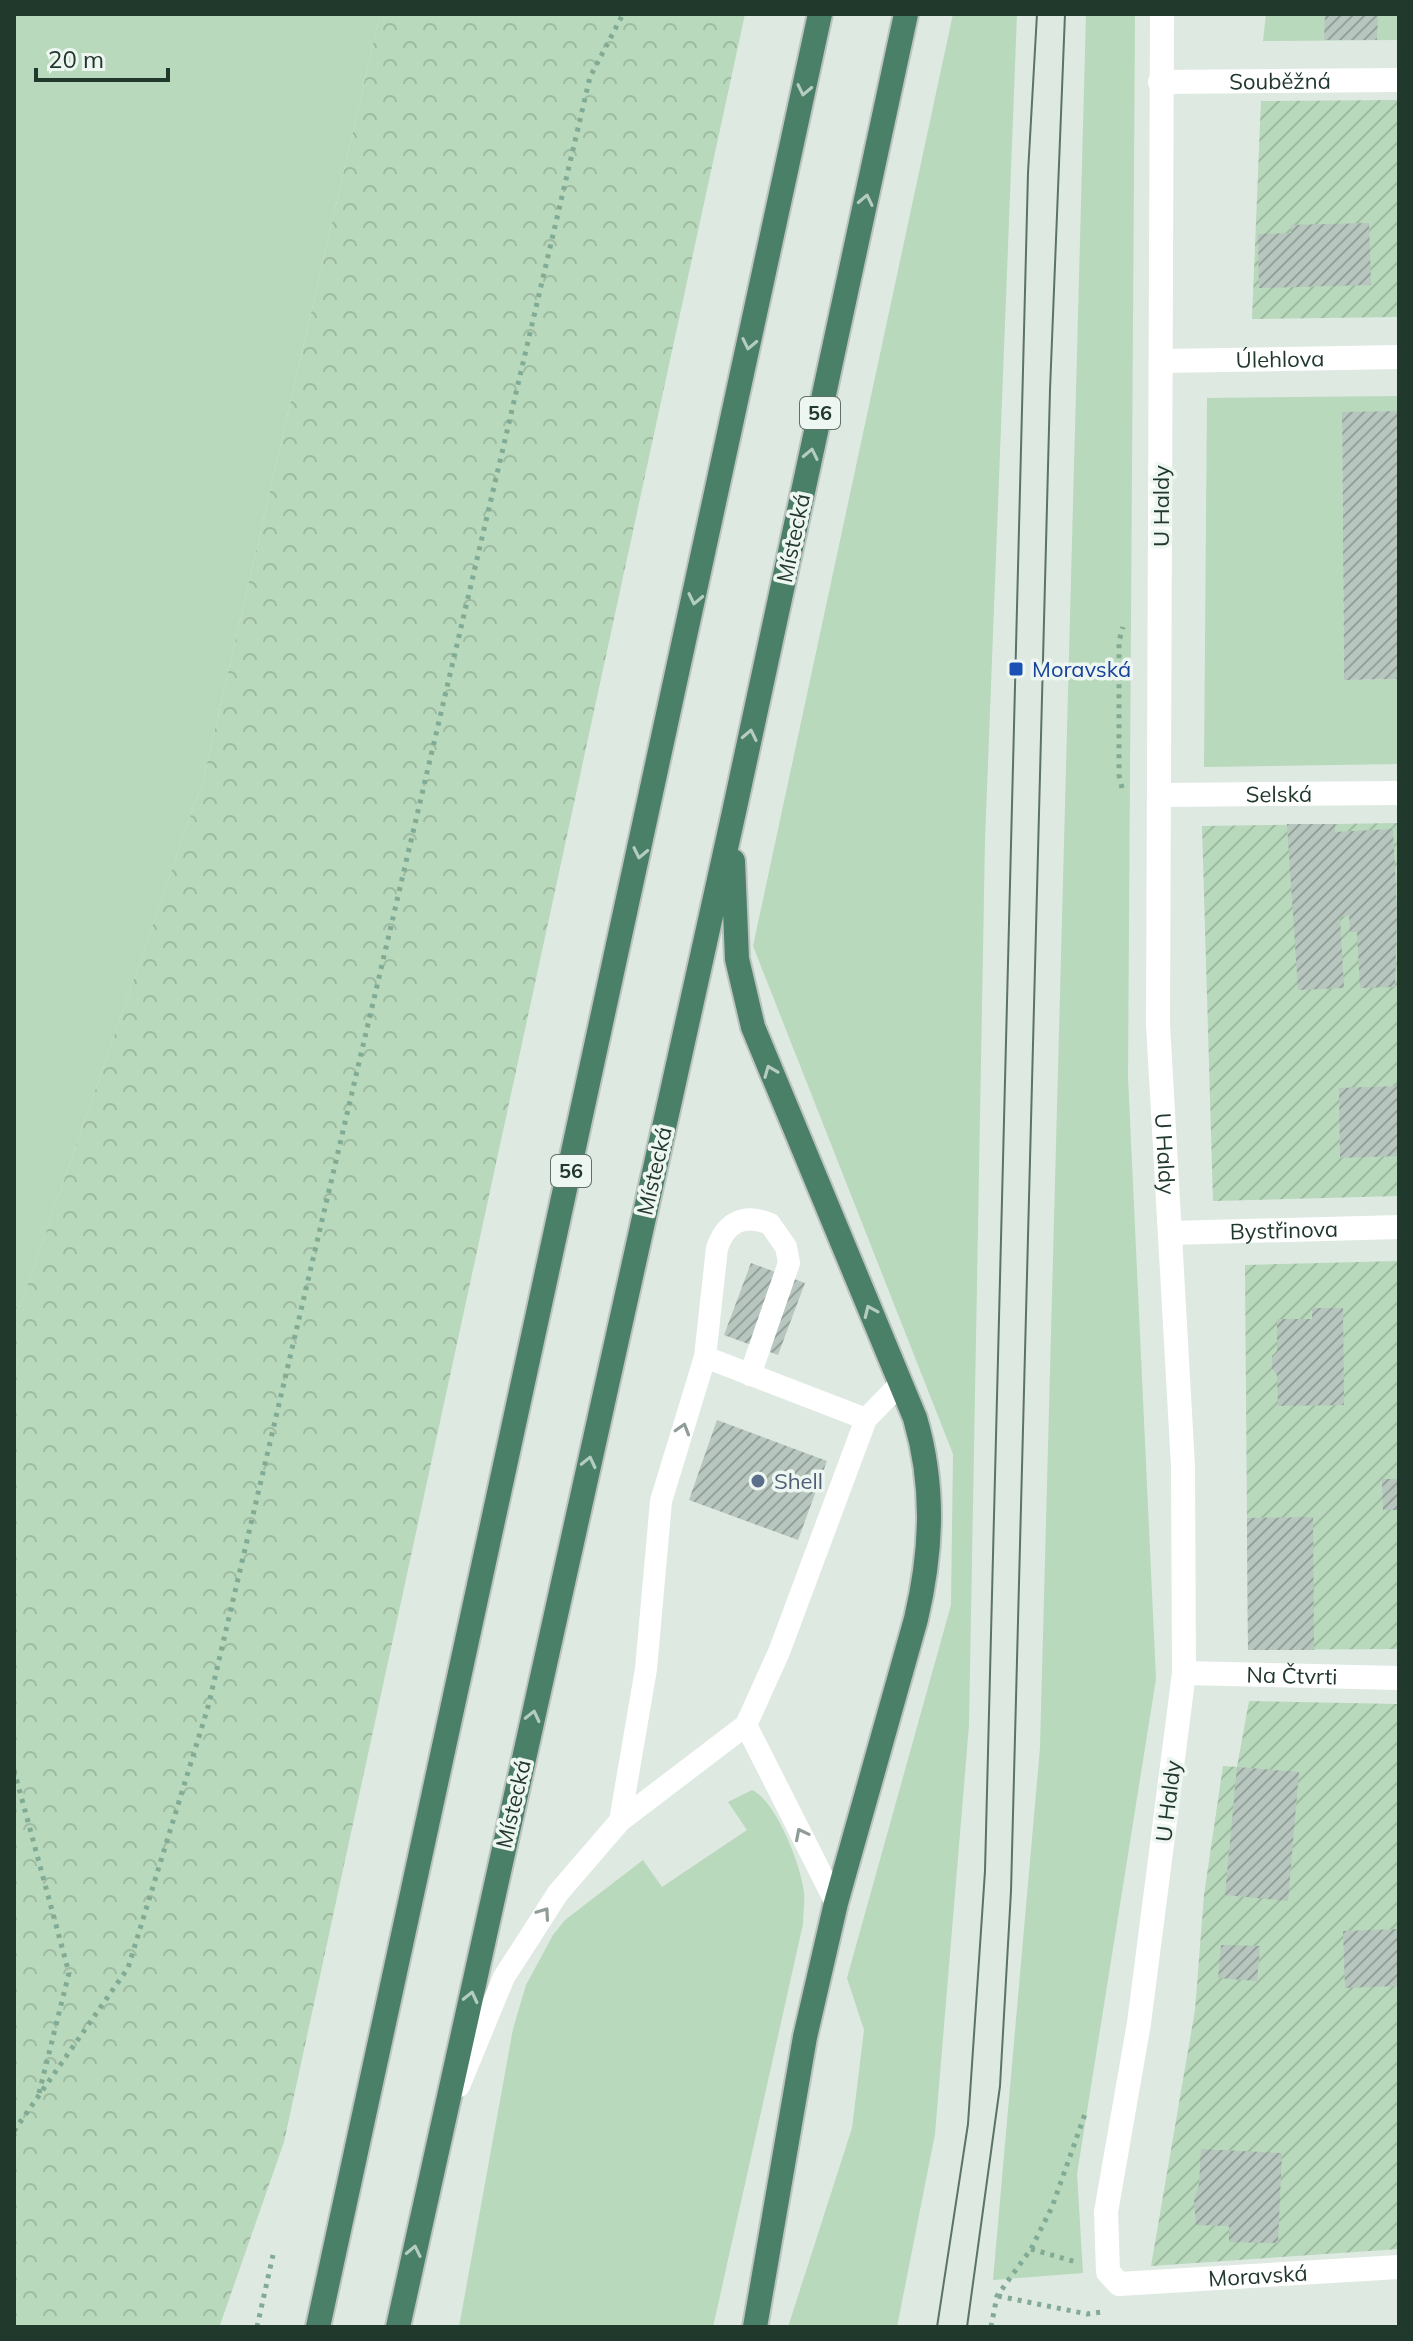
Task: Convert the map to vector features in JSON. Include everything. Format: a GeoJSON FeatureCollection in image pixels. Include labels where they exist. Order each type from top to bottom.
{"type":"FeatureCollection","features":[{"type":"Feature","properties":{"kind":"highway","name":"56"},"geometry":{"type":"LineString","coordinates":[[318,2327],[820,14]]}},
{"type":"Feature","properties":{"kind":"highway","name":"Místecká"},"geometry":{"type":"LineString","coordinates":[[398,2327],[734,812],[906,14]]}},
{"type":"Feature","properties":{"kind":"highway"},"geometry":{"type":"LineString","coordinates":[[734,812],[732,886],[737,959],[753,1027],[825,1208],[915,1418],[929,1476],[925,1582],[836,1903],[805,2037],[755,2327]]}},
{"type":"Feature","properties":{"kind":"street","name":"U Haldy"},"geometry":{"type":"LineString","coordinates":[[1113,2278],[1106,2212],[1147,1972],[1184,1673],[1183,1466],[1158,1024],[1162,14]]}},
{"type":"Feature","properties":{"kind":"street","name":"Souběžná"},"geometry":{"type":"LineString","coordinates":[[1160,82],[1399,80]]}},
{"type":"Feature","properties":{"kind":"street","name":"Úlehlova"},"geometry":{"type":"LineString","coordinates":[[1162,361],[1399,357]]}},
{"type":"Feature","properties":{"kind":"street","name":"Selská"},"geometry":{"type":"LineString","coordinates":[[1159,795],[1399,793]]}},
{"type":"Feature","properties":{"kind":"street","name":"Bystřinova"},"geometry":{"type":"LineString","coordinates":[[1170,1233],[1399,1227]]}},
{"type":"Feature","properties":{"kind":"street","name":"Na Čtvrti"},"geometry":{"type":"LineString","coordinates":[[1184,1673],[1399,1678]]}},
{"type":"Feature","properties":{"kind":"street","name":"Moravská"},"geometry":{"type":"LineString","coordinates":[[1113,2278],[1399,2267]]}},
{"type":"Feature","properties":{"kind":"lane"},"geometry":{"type":"LineString","coordinates":[[620,1821],[646,1669],[661,1501],[705,1357],[714,1262],[722,1233],[731,1223],[759,1219],[770,1224],[779,1234],[789,1263],[750,1375]]}},
{"type":"Feature","properties":{"kind":"lane"},"geometry":{"type":"LineString","coordinates":[[705,1357],[866,1419]]}},
{"type":"Feature","properties":{"kind":"lane"},"geometry":{"type":"LineString","coordinates":[[440,2135],[504,1977],[558,1893],[620,1821],[746,1725],[779,1652],[866,1419],[901,1383]]}},
{"type":"Feature","properties":{"kind":"lane"},"geometry":{"type":"LineString","coordinates":[[746,1725],[836,1903]]}},
{"type":"Feature","properties":{"kind":"path"},"geometry":{"type":"LineString","coordinates":[[14,2131],[128,1968],[208,1707],[590,77],[623,14]]}},
{"type":"Feature","properties":{"kind":"path"},"geometry":{"type":"LineString","coordinates":[[1126,616],[1119,641],[1119,775],[1126,800]]}},
{"type":"Feature","properties":{"kind":"path"},"geometry":{"type":"LineString","coordinates":[[14,1770],[69,1973],[38,2097]]}},
{"type":"Feature","properties":{"kind":"path"},"geometry":{"type":"LineString","coordinates":[[991,2327],[997,2296],[1031,2249],[1052,2207],[1087,2107]]}},
{"type":"Feature","properties":{"kind":"path"},"geometry":{"type":"LineString","coordinates":[[997,2296],[1087,2314],[1117,2310],[1113,2278],[1031,2249]]}},
{"type":"Feature","properties":{"kind":"path"},"geometry":{"type":"LineString","coordinates":[[257,2327],[273,2255]]}},
{"type":"Feature","properties":{"kind":"green space"},"geometry":{"type":"Polygon","coordinates":[[[14,14],[380,14],[204,777],[20,1307],[14,1306],[14,14]]]}},
{"type":"Feature","properties":{"kind":"green space"},"geometry":{"type":"Polygon","coordinates":[[[380,14],[745,14],[284,2142],[220,2325],[14,2327],[14,1306],[20,1307],[204,777],[380,14]]]}},
{"type":"Feature","properties":{"kind":"green space"},"geometry":{"type":"Polygon","coordinates":[[[953,14],[1017,14],[985,840],[969,1725],[935,2134],[897,2327],[788,2327],[852,2128],[864,2030],[847,1978],[951,1605],[953,1454],[753,946],[953,14]]]}},
{"type":"Feature","properties":{"kind":"green space"},"geometry":{"type":"Polygon","coordinates":[[[1086,14],[1135,14],[1128,1077],[1156,1679],[1077,2174],[1083,2273],[993,2280],[1040,1748],[1086,14]]]}},
{"type":"Feature","properties":{"kind":"green space"},"geometry":{"type":"Polygon","coordinates":[[[1266,14],[1399,14],[1399,40],[1263,41],[1266,14]]]}},
{"type":"Feature","properties":{"kind":"green space"},"geometry":{"type":"Polygon","coordinates":[[[1399,100],[1399,317],[1252,319],[1261,101],[1399,100]]]}},
{"type":"Feature","properties":{"kind":"green space"},"geometry":{"type":"Polygon","coordinates":[[[1399,396],[1399,411],[1342,413],[1344,680],[1399,679],[1399,764],[1204,767],[1207,398],[1399,396]]]}},
{"type":"Feature","properties":{"kind":"green space"},"geometry":{"type":"Polygon","coordinates":[[[1399,823],[1399,1196],[1213,1201],[1202,826],[1399,823]]]}},
{"type":"Feature","properties":{"kind":"green space"},"geometry":{"type":"Polygon","coordinates":[[[1399,1261],[1399,1649],[1248,1650],[1245,1265],[1399,1261]]]}},
{"type":"Feature","properties":{"kind":"green space"},"geometry":{"type":"Polygon","coordinates":[[[1249,1701],[1399,1704],[1399,2249],[1151,2266],[1195,2010],[1204,1895],[1223,1766],[1237,1767],[1249,1701]]]}},
{"type":"Feature","properties":{"kind":"green space"},"geometry":{"type":"Polygon","coordinates":[[[752,1790],[770,1807],[793,1852],[804,1893],[803,1924],[713,2327],[459,2327],[513,2029],[526,1985],[553,1935],[565,1920],[643,1860],[662,1887],[747,1830],[728,1802],[752,1790]]]}},
{"type":"Feature","properties":{"kind":"building"},"geometry":{"type":"Polygon","coordinates":[[[1325,14],[1378,14],[1377,40],[1324,40],[1325,14]]]}},
{"type":"Feature","properties":{"kind":"building"},"geometry":{"type":"Polygon","coordinates":[[[1369,223],[1371,285],[1259,288],[1258,234],[1291,233],[1291,225],[1369,223]]]}},
{"type":"Feature","properties":{"kind":"building"},"geometry":{"type":"Polygon","coordinates":[[[1399,411],[1399,679],[1344,680],[1342,412],[1399,411]]]}},
{"type":"Feature","properties":{"kind":"building"},"geometry":{"type":"Polygon","coordinates":[[[1287,824],[1335,824],[1335,832],[1393,829],[1397,914],[1395,987],[1360,988],[1357,932],[1350,932],[1349,916],[1340,917],[1344,988],[1298,990],[1287,824]]]}},
{"type":"Feature","properties":{"kind":"building"},"geometry":{"type":"Polygon","coordinates":[[[1399,1086],[1399,1156],[1340,1158],[1339,1088],[1399,1086]]]}},
{"type":"Feature","properties":{"kind":"building"},"geometry":{"type":"Polygon","coordinates":[[[751,1263],[805,1283],[778,1355],[724,1335],[751,1263]]]}},
{"type":"Feature","properties":{"kind":"building"},"geometry":{"type":"Polygon","coordinates":[[[1312,1308],[1343,1308],[1344,1405],[1278,1406],[1277,1375],[1272,1369],[1272,1356],[1277,1351],[1277,1319],[1312,1319],[1312,1308]]]}},
{"type":"Feature","properties":{"kind":"building","name":"Shell"},"geometry":{"type":"Polygon","coordinates":[[[717,1420],[827,1461],[798,1540],[689,1500],[717,1420]]]}},
{"type":"Feature","properties":{"kind":"building"},"geometry":{"type":"Polygon","coordinates":[[[1382,1479],[1399,1479],[1399,1510],[1383,1510],[1382,1479]]]}},
{"type":"Feature","properties":{"kind":"building"},"geometry":{"type":"Polygon","coordinates":[[[1313,1517],[1314,1650],[1248,1650],[1247,1518],[1313,1517]]]}},
{"type":"Feature","properties":{"kind":"building"},"geometry":{"type":"Polygon","coordinates":[[[1237,1767],[1299,1772],[1288,1901],[1225,1895],[1237,1767]]]}},
{"type":"Feature","properties":{"kind":"building"},"geometry":{"type":"Polygon","coordinates":[[[1399,1929],[1399,1986],[1345,1988],[1343,1931],[1399,1929]]]}},
{"type":"Feature","properties":{"kind":"building"},"geometry":{"type":"Polygon","coordinates":[[[1221,1945],[1260,1946],[1257,1981],[1218,1978],[1221,1945]]]}},
{"type":"Feature","properties":{"kind":"building"},"geometry":{"type":"Polygon","coordinates":[[[1201,2149],[1282,2153],[1278,2243],[1229,2242],[1229,2226],[1196,2225],[1194,2200],[1199,2185],[1201,2149]]]}},
{"type":"Feature","properties":{"kind":"tram line"},"geometry":{"type":"LineString","coordinates":[[937,2327],[968,2124],[985,1871],[1028,173],[1037,14]]}},
{"type":"Feature","properties":{"kind":"tram line"},"geometry":{"type":"LineString","coordinates":[[967,2327],[1000,2086],[1011,1891],[1050,390],[1065,14]]}},
{"type":"Feature","properties":{"kind":"place","name":"Moravská"},"geometry":{"type":"Point","coordinates":[1016,669]}},
{"type":"Feature","properties":{"kind":"place","name":"Shell"},"geometry":{"type":"Point","coordinates":[758,1481]}}]}
